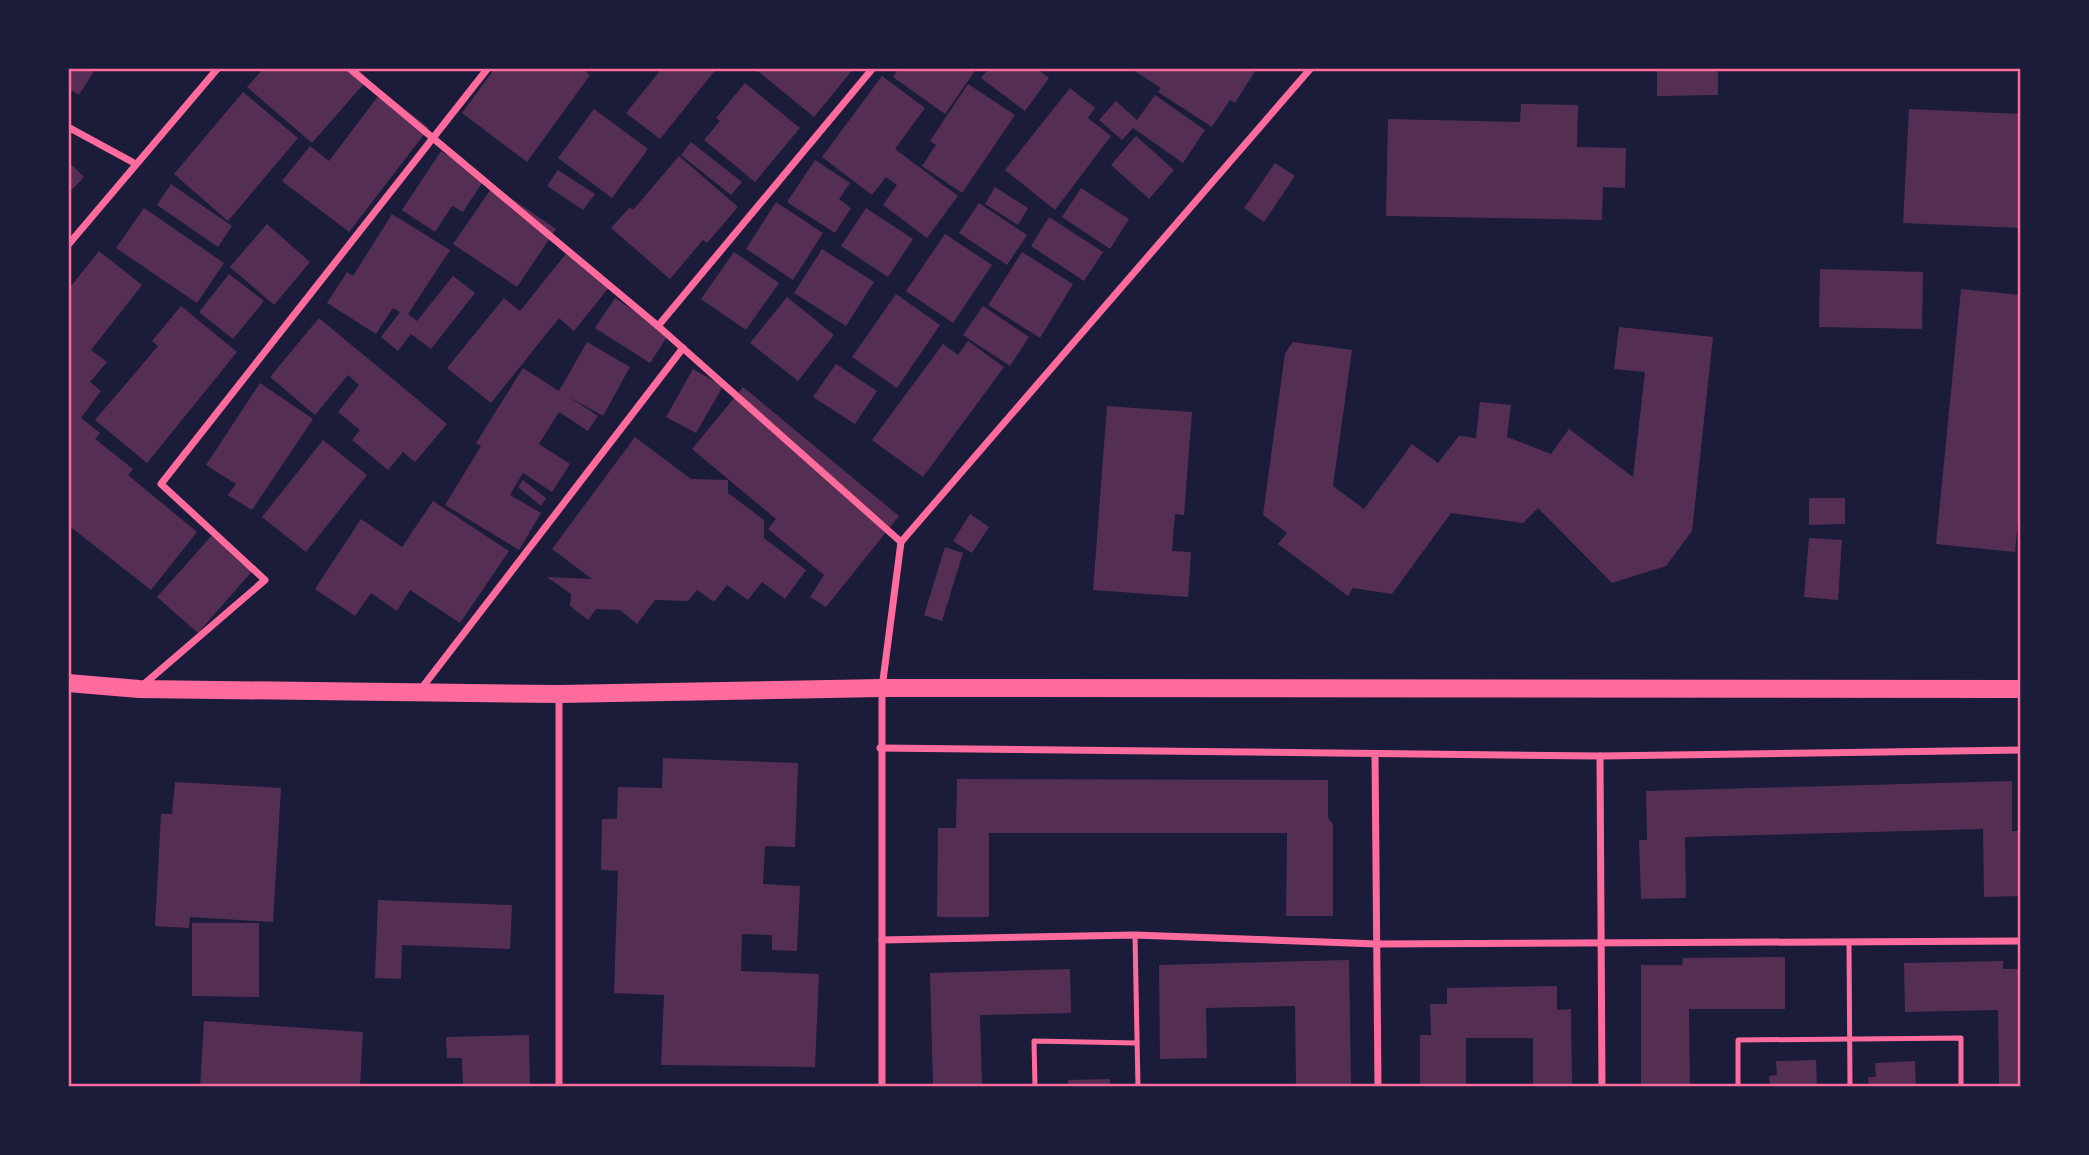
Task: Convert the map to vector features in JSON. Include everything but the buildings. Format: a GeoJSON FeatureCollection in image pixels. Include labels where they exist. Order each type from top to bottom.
{"type":"FeatureCollection","features":[{"type":"Feature","properties":{"kind":"main road"},"geometry":{"type":"LineString","coordinates":[[68,683],[139,688],[559,694],[882,688],[2021,689]]}},
{"type":"Feature","properties":{"kind":"street"},"geometry":{"type":"LineString","coordinates":[[68,245],[218,68]]}},
{"type":"Feature","properties":{"kind":"street"},"geometry":{"type":"LineString","coordinates":[[349,68],[658,326],[901,542]]}},
{"type":"Feature","properties":{"kind":"street"},"geometry":{"type":"LineString","coordinates":[[139,688],[265,580],[161,484],[488,68]]}},
{"type":"Feature","properties":{"kind":"street"},"geometry":{"type":"LineString","coordinates":[[658,326],[873,68]]}},
{"type":"Feature","properties":{"kind":"street"},"geometry":{"type":"LineString","coordinates":[[882,1087],[882,688],[901,542],[1311,68]]}},
{"type":"Feature","properties":{"kind":"street"},"geometry":{"type":"LineString","coordinates":[[68,127],[136,164]]}},
{"type":"Feature","properties":{"kind":"street"},"geometry":{"type":"LineString","coordinates":[[418,692],[682,348]]}},
{"type":"Feature","properties":{"kind":"street"},"geometry":{"type":"LineString","coordinates":[[559,694],[559,1087]]}},
{"type":"Feature","properties":{"kind":"street"},"geometry":{"type":"LineString","coordinates":[[880,748],[1600,756],[2021,750]]}},
{"type":"Feature","properties":{"kind":"street"},"geometry":{"type":"LineString","coordinates":[[1376,754],[1378,1087]]}},
{"type":"Feature","properties":{"kind":"street"},"geometry":{"type":"LineString","coordinates":[[1600,756],[1602,1087]]}},
{"type":"Feature","properties":{"kind":"street"},"geometry":{"type":"LineString","coordinates":[[881,940],[1135,935],[1377,944],[2021,942]]}},
{"type":"Feature","properties":{"kind":"lane"},"geometry":{"type":"LineString","coordinates":[[1135,935],[1138,1087]]}},
{"type":"Feature","properties":{"kind":"lane"},"geometry":{"type":"LineString","coordinates":[[1849,943],[1850,1087]]}},
{"type":"Feature","properties":{"kind":"lane"},"geometry":{"type":"LineString","coordinates":[[1738,1087],[1738,1040],[1961,1038],[1961,1087]]}},
{"type":"Feature","properties":{"kind":"lane"},"geometry":{"type":"LineString","coordinates":[[1035,1087],[1034,1041],[1136,1043]]}}]}
